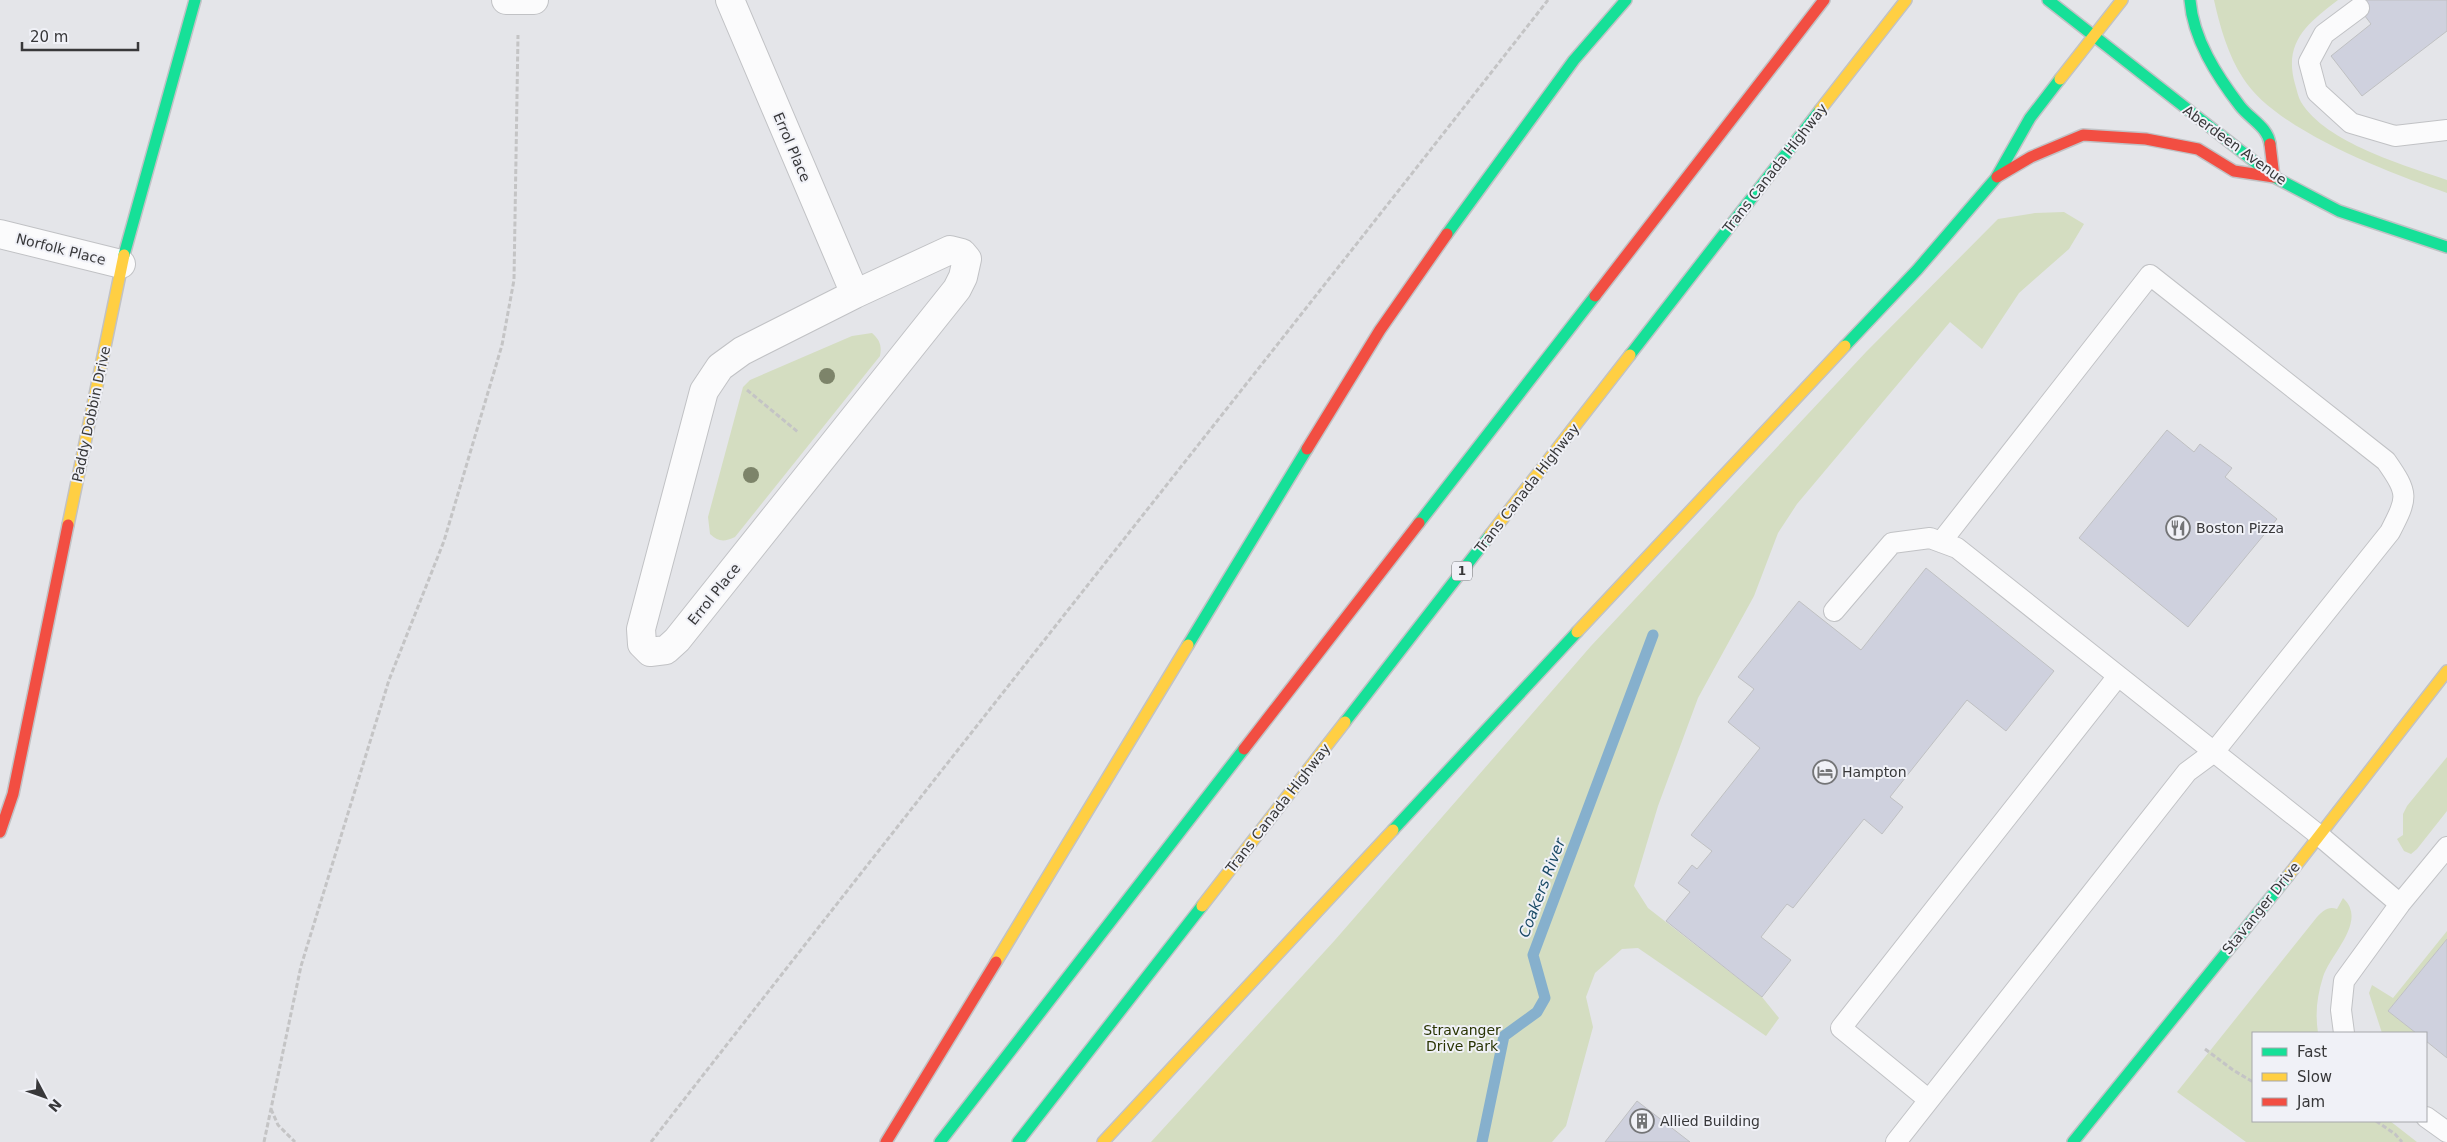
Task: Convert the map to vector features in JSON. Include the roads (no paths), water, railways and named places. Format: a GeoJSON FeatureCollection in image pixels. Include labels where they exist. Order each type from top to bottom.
{"type":"FeatureCollection","features":[{"type":"Feature","properties":{"kind":"main road","name":"Paddy Dobbin Drive"},"geometry":{"type":"LineString","coordinates":[[0,832],[13,794],[122,264],[195,0]]}},
{"type":"Feature","properties":{"kind":"main road"},"geometry":{"type":"LineString","coordinates":[[886,1142],[1380,330],[1473,197],[1574,60],[1626,0]]}},
{"type":"Feature","properties":{"kind":"main road"},"geometry":{"type":"LineString","coordinates":[[940,1142],[1824,0]]}},
{"type":"Feature","properties":{"kind":"main road","name":"Trans Canada Highway"},"geometry":{"type":"LineString","coordinates":[[1018,1142],[1906,0]]}},
{"type":"Feature","properties":{"kind":"main road","name":"Aberdeen Avenue"},"geometry":{"type":"LineString","coordinates":[[2048,0],[2274,177],[2339,212],[2447,247]]}},
{"type":"Feature","properties":{"kind":"main road"},"geometry":{"type":"LineString","coordinates":[[1103,1142],[1748,448],[1917,270],[1996,178],[2030,118],[2092,36],[2122,0]]}},
{"type":"Feature","properties":{"kind":"main road"},"geometry":{"type":"LineString","coordinates":[[1996,178],[2031,157],[2083,135],[2146,139],[2198,149],[2234,171],[2274,177],[2269,135],[2241,107],[2205,52],[2191,13],[2190,0]]}},
{"type":"Feature","properties":{"kind":"main road","name":"Stavanger Drive"},"geometry":{"type":"LineString","coordinates":[[2073,1142],[2320,836],[2447,671]]}},
{"type":"Feature","properties":{"kind":"street"},"geometry":{"type":"LineString","coordinates":[[506,0],[534,0]]}},
{"type":"Feature","properties":{"kind":"street","name":"Errol Place"},"geometry":{"type":"LineString","coordinates":[[730,0],[855,294]]}},
{"type":"Feature","properties":{"kind":"street","name":"Norfolk Place"},"geometry":{"type":"LineString","coordinates":[[0,234],[122,264]]}},
{"type":"Feature","properties":{"kind":"street","name":"Errol Place"},"geometry":{"type":"LineString","coordinates":[[957,251],[966,255],[964,277],[957,289],[672,646],[656,653],[645,648],[640,639],[641,629],[704,391],[720,367],[742,351],[855,294],[944,252],[957,251]]}},
{"type":"Feature","properties":{"kind":"lane"},"geometry":{"type":"LineString","coordinates":[[2359,8],[2324,34],[2309,62],[2317,92],[2350,123],[2386,134],[2395,136],[2447,130]]}},
{"type":"Feature","properties":{"kind":"lane"},"geometry":{"type":"LineString","coordinates":[[1896,1142],[2187,772],[2214,752],[2390,532],[2403,507],[2402,484],[2386,461],[2150,275],[1941,542]]}},
{"type":"Feature","properties":{"kind":"lane"},"geometry":{"type":"LineString","coordinates":[[1834,611],[1892,542],[1930,538],[1956,548],[2320,836],[2400,904]]}},
{"type":"Feature","properties":{"kind":"lane"},"geometry":{"type":"LineString","coordinates":[[1929,1100],[1841,1028],[2118,676]]}},
{"type":"Feature","properties":{"kind":"lane"},"geometry":{"type":"LineString","coordinates":[[2344,1032],[2340,1010],[2344,981],[2400,904],[2447,847]]}},
{"type":"Feature","properties":{"kind":"lane"},"geometry":{"type":"LineString","coordinates":[[2427,1118],[2447,1132]]}},
{"type":"Feature","properties":{"kind":"waterway","name":"Coakers River"},"geometry":{"type":"LineString","coordinates":[[1482,1142],[1504,1036],[1537,1012],[1545,998],[1533,955],[1653,635]]}},
{"type":"Feature","properties":{"kind":"place","name":"Boston Pizza"},"geometry":{"type":"Point","coordinates":[2178,528]}},
{"type":"Feature","properties":{"kind":"place","name":"Hampton"},"geometry":{"type":"Point","coordinates":[1825,772]}},
{"type":"Feature","properties":{"kind":"place","name":"Allied Building"},"geometry":{"type":"Point","coordinates":[1642,1121]}},
{"type":"Feature","properties":{"kind":"park label","name":"Stravanger Drive Park"},"geometry":{"type":"Point","coordinates":[1462,1038]}}]}
